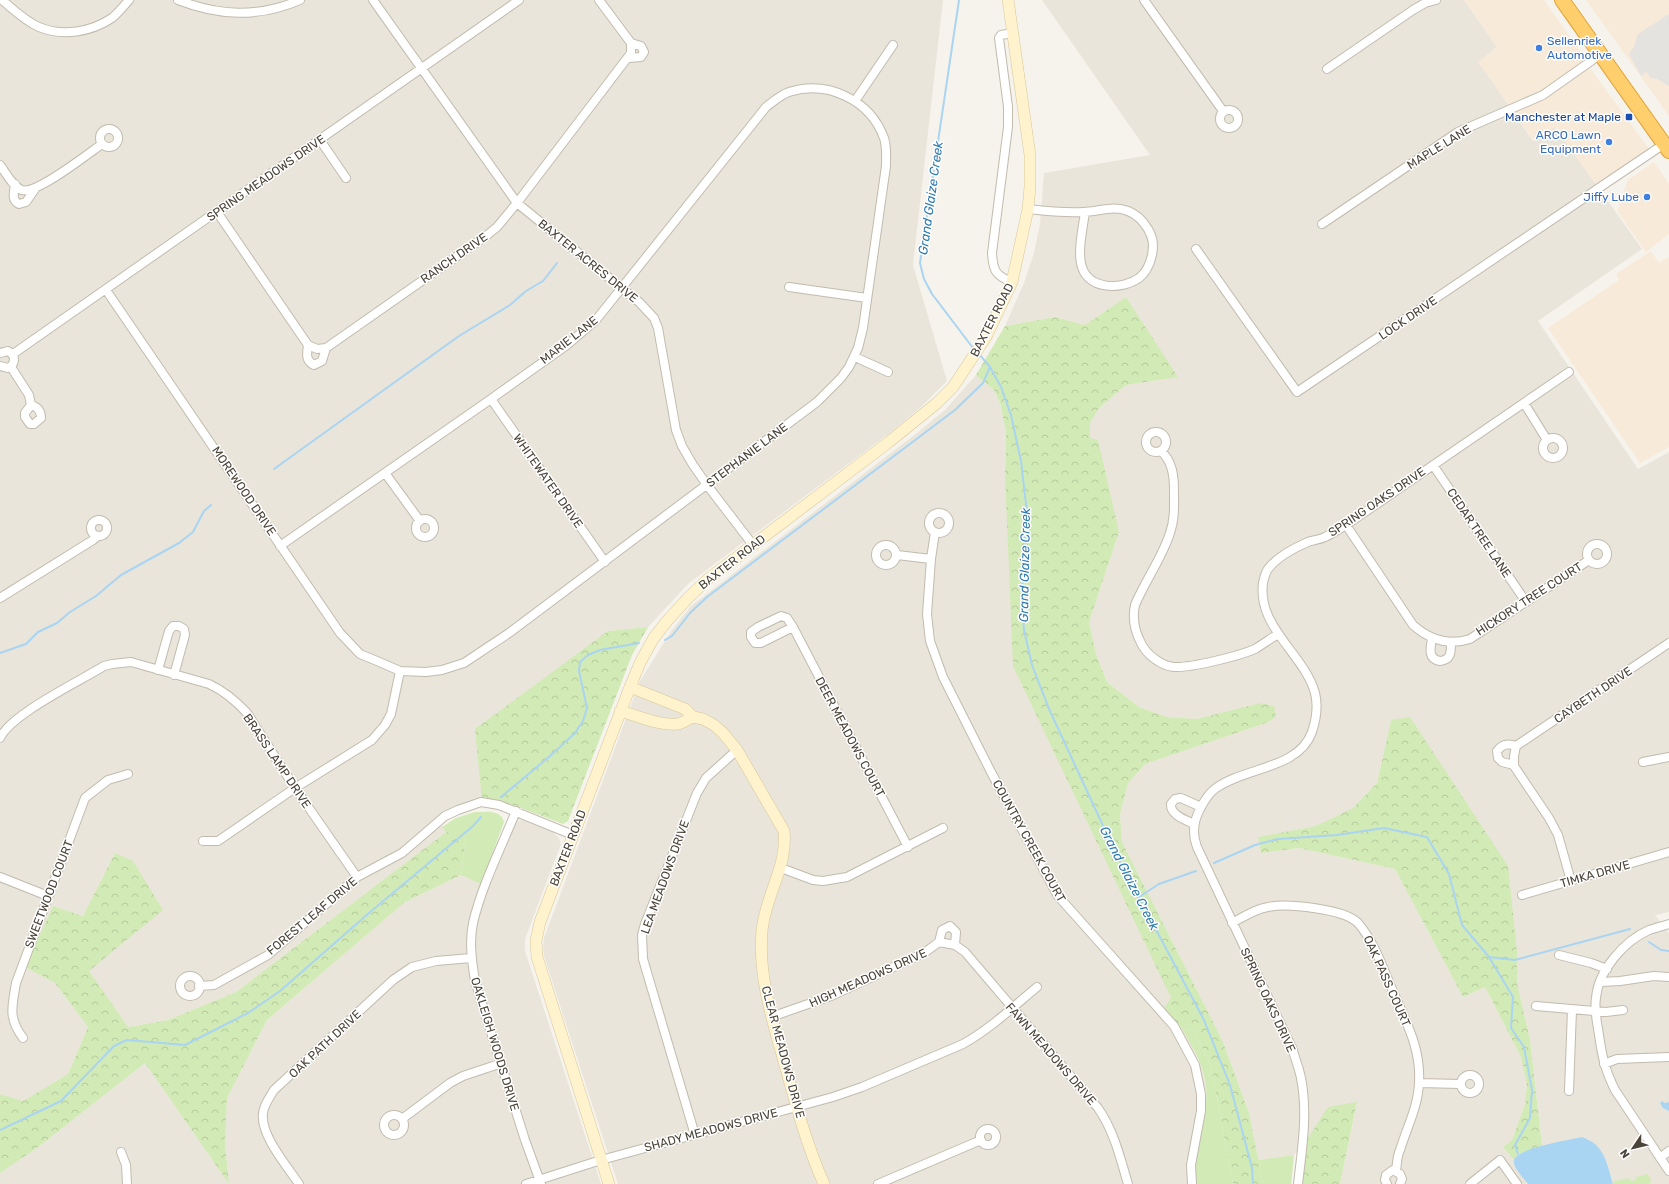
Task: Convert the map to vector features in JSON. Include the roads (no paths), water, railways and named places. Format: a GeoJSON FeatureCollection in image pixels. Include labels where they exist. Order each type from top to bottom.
{"type":"FeatureCollection","features":[{"type":"Feature","properties":{"kind":"highway"},"geometry":{"type":"LineString","coordinates":[[1562,0],[1667,148]]}},
{"type":"Feature","properties":{"kind":"main road","name":"BAXTER ROAD"},"geometry":{"type":"LineString","coordinates":[[609,1184],[537,957],[536,941],[540,922],[620,711],[640,663],[653,639],[667,621],[708,579],[889,442],[937,403],[953,387],[986,337],[1012,282],[1028,209],[1030,155],[1008,0]]}},
{"type":"Feature","properties":{"kind":"main road","name":"CLEAR MEADOWS DRIVE"},"geometry":{"type":"LineString","coordinates":[[630,687],[685,709],[693,717],[703,719],[714,725],[723,733],[737,750],[784,831],[785,841],[781,868],[765,914],[762,930],[761,963],[771,1017],[796,1107],[824,1184]]}},
{"type":"Feature","properties":{"kind":"main road"},"geometry":{"type":"LineString","coordinates":[[620,711],[671,724],[680,724],[693,717]]}},
{"type":"Feature","properties":{"kind":"street"},"geometry":{"type":"LineString","coordinates":[[2,0],[26,20],[39,27],[67,32],[89,29],[102,23],[113,17],[129,0]]}},
{"type":"Feature","properties":{"kind":"street"},"geometry":{"type":"LineString","coordinates":[[178,0],[212,11],[249,13],[286,6],[300,0]]}},
{"type":"Feature","properties":{"kind":"street","name":"BAXTER ACRES DRIVE"},"geometry":{"type":"LineString","coordinates":[[373,0],[517,203],[622,288],[654,318],[661,337],[676,430],[686,453],[707,485],[753,545]]}},
{"type":"Feature","properties":{"kind":"street","name":"SPRING MEADOWS DRIVE"},"geometry":{"type":"LineString","coordinates":[[13,354],[520,0]]}},
{"type":"Feature","properties":{"kind":"street"},"geometry":{"type":"LineString","coordinates":[[599,0],[631,43],[641,46],[644,52],[641,57],[629,58],[631,53],[631,43]]}},
{"type":"Feature","properties":{"kind":"street"},"geometry":{"type":"LineString","coordinates":[[1144,0],[1224,112]]}},
{"type":"Feature","properties":{"kind":"street"},"geometry":{"type":"LineString","coordinates":[[1327,69],[1413,10],[1425,3],[1436,0]]}},
{"type":"Feature","properties":{"kind":"street"},"geometry":{"type":"LineString","coordinates":[[1012,282],[998,274],[995,270],[992,253],[1008,127],[1008,106],[999,38],[1001,35],[1013,32]]}},
{"type":"Feature","properties":{"kind":"street"},"geometry":{"type":"LineString","coordinates":[[855,100],[893,45]]}},
{"type":"Feature","properties":{"kind":"street","name":"MAPLE LANE"},"geometry":{"type":"LineString","coordinates":[[1322,224],[1458,132],[1544,95],[1601,54]]}},
{"type":"Feature","properties":{"kind":"street","name":"RANCH DRIVE"},"geometry":{"type":"LineString","coordinates":[[326,348],[497,227],[629,58]]}},
{"type":"Feature","properties":{"kind":"street","name":"MARIE LANE"},"geometry":{"type":"LineString","coordinates":[[280,546],[567,345],[596,320],[766,107],[789,92],[812,89],[835,91],[855,100]]}},
{"type":"Feature","properties":{"kind":"street","name":"STEPHANIE LANE"},"geometry":{"type":"LineString","coordinates":[[400,671],[438,671],[464,662],[509,633],[817,402],[841,378],[855,357],[863,328],[886,166],[886,147],[884,139],[869,114],[855,100]]}},
{"type":"Feature","properties":{"kind":"street"},"geometry":{"type":"LineString","coordinates":[[320,140],[346,178]]}},
{"type":"Feature","properties":{"kind":"street"},"geometry":{"type":"LineString","coordinates":[[15,184],[13,198],[15,202],[19,204],[26,202],[35,189],[69,169],[102,144]]}},
{"type":"Feature","properties":{"kind":"street","name":"LOCK DRIVE"},"geometry":{"type":"LineString","coordinates":[[1196,249],[1297,392],[1667,148]]}},
{"type":"Feature","properties":{"kind":"street"},"geometry":{"type":"LineString","coordinates":[[0,165],[21,190],[35,189]]}},
{"type":"Feature","properties":{"kind":"street"},"geometry":{"type":"LineString","coordinates":[[1028,209],[1068,213],[1119,208],[1130,212],[1138,217],[1152,236],[1154,246],[1150,264],[1143,275],[1124,285],[1101,285],[1088,278],[1082,267],[1081,254],[1085,212]]}},
{"type":"Feature","properties":{"kind":"street"},"geometry":{"type":"LineString","coordinates":[[217,212],[308,345],[317,349],[326,348],[322,362],[314,365],[310,363],[307,358],[308,345]]}},
{"type":"Feature","properties":{"kind":"street"},"geometry":{"type":"LineString","coordinates":[[789,287],[868,298]]}},
{"type":"Feature","properties":{"kind":"street","name":"MOREWOOD DRIVE"},"geometry":{"type":"LineString","coordinates":[[106,290],[340,633],[360,654],[400,671]]}},
{"type":"Feature","properties":{"kind":"street"},"geometry":{"type":"LineString","coordinates":[[0,353],[8,351],[13,354],[15,360],[11,367]]}},
{"type":"Feature","properties":{"kind":"street"},"geometry":{"type":"LineString","coordinates":[[855,357],[888,372]]}},
{"type":"Feature","properties":{"kind":"street"},"geometry":{"type":"LineString","coordinates":[[0,366],[6,368],[11,367]]}},
{"type":"Feature","properties":{"kind":"street"},"geometry":{"type":"LineString","coordinates":[[11,367],[29,395],[31,405]]}},
{"type":"Feature","properties":{"kind":"street","name":"SPRING OAKS DRIVE"},"geometry":{"type":"LineString","coordinates":[[1298,1184],[1304,1130],[1304,1101],[1301,1076],[1292,1048],[1232,923],[1194,838],[1194,824],[1206,798],[1216,788],[1242,774],[1280,763],[1296,753],[1308,740],[1315,716],[1316,703],[1314,693],[1304,672],[1278,634],[1265,609],[1263,598],[1264,579],[1268,569],[1284,554],[1307,542],[1325,537],[1346,525],[1569,372]]}},
{"type":"Feature","properties":{"kind":"street","name":"WHITEWATER DRIVE"},"geometry":{"type":"LineString","coordinates":[[491,399],[605,562]]}},
{"type":"Feature","properties":{"kind":"street"},"geometry":{"type":"LineString","coordinates":[[1524,403],[1547,440]]}},
{"type":"Feature","properties":{"kind":"street"},"geometry":{"type":"LineString","coordinates":[[1161,451],[1170,463],[1174,479],[1174,509],[1171,532],[1164,549],[1134,605],[1132,614],[1133,625],[1141,645],[1148,654],[1156,660],[1173,667],[1186,667],[1218,660],[1254,649],[1278,634]]}},
{"type":"Feature","properties":{"kind":"street","name":"CEDAR TREE LANE"},"geometry":{"type":"LineString","coordinates":[[1433,465],[1526,602]]}},
{"type":"Feature","properties":{"kind":"street"},"geometry":{"type":"LineString","coordinates":[[385,472],[420,521]]}},
{"type":"Feature","properties":{"kind":"street"},"geometry":{"type":"LineString","coordinates":[[1346,525],[1413,625],[1432,639],[1451,643],[1450,656],[1447,659],[1440,661],[1433,659],[1430,648],[1432,639]]}},
{"type":"Feature","properties":{"kind":"street","name":"COUNTRY CREEK COURT"},"geometry":{"type":"LineString","coordinates":[[935,532],[931,559],[927,614],[930,641],[943,677],[991,772],[1058,896],[1174,1026],[1196,1065],[1201,1094],[1201,1111],[1192,1165],[1192,1184]]}},
{"type":"Feature","properties":{"kind":"street"},"geometry":{"type":"LineString","coordinates":[[0,598],[98,536]]}},
{"type":"Feature","properties":{"kind":"street"},"geometry":{"type":"LineString","coordinates":[[897,555],[931,559]]}},
{"type":"Feature","properties":{"kind":"street","name":"HICKORY TREE COURT"},"geometry":{"type":"LineString","coordinates":[[1451,643],[1470,639],[1589,560]]}},
{"type":"Feature","properties":{"kind":"street","name":"DEER MEADOWS COURT"},"geometry":{"type":"LineString","coordinates":[[793,628],[761,643],[754,643],[750,634],[753,630],[781,616],[788,618],[908,847]]}},
{"type":"Feature","properties":{"kind":"street"},"geometry":{"type":"LineString","coordinates":[[158,670],[169,631],[173,626],[178,626],[184,629],[185,635],[174,675]]}},
{"type":"Feature","properties":{"kind":"street","name":"CAYBETH DRIVE"},"geometry":{"type":"LineString","coordinates":[[1571,881],[1558,835],[1549,818],[1514,765],[1502,762],[1498,758],[1497,751],[1500,746],[1506,744],[1516,746],[1669,643]]}},
{"type":"Feature","properties":{"kind":"street","name":"BRASS LAMP DRIVE"},"geometry":{"type":"LineString","coordinates":[[0,738],[6,729],[21,715],[104,666],[112,664],[131,662],[215,687],[239,704],[357,877]]}},
{"type":"Feature","properties":{"kind":"street"},"geometry":{"type":"LineString","coordinates":[[203,841],[218,841],[295,788],[352,754],[372,740],[379,733],[391,714],[400,671]]}},
{"type":"Feature","properties":{"kind":"street"},"geometry":{"type":"LineString","coordinates":[[1514,765],[1516,746]]}},
{"type":"Feature","properties":{"kind":"street","name":"LEA MEADOWS DRIVE"},"geometry":{"type":"LineString","coordinates":[[695,1134],[643,959],[642,935],[697,793],[706,778],[737,750]]}},
{"type":"Feature","properties":{"kind":"street"},"geometry":{"type":"LineString","coordinates":[[1643,762],[1669,758]]}},
{"type":"Feature","properties":{"kind":"street","name":"SWEETWOOD COURT"},"geometry":{"type":"LineString","coordinates":[[23,1038],[15,1027],[12,1015],[16,984],[85,798],[108,780],[128,774]]}},
{"type":"Feature","properties":{"kind":"street"},"geometry":{"type":"LineString","coordinates":[[1194,824],[1175,814],[1171,809],[1171,804],[1175,799],[1181,798],[1201,807]]}},
{"type":"Feature","properties":{"kind":"street","name":"FOREST LEAF DRIVE"},"geometry":{"type":"LineString","coordinates":[[199,986],[214,985],[268,955],[357,877],[402,852],[445,816],[481,802],[499,805],[516,811],[572,835]]}},
{"type":"Feature","properties":{"kind":"street","name":"OAKLEIGH WOODS DRIVE"},"geometry":{"type":"LineString","coordinates":[[516,811],[484,888],[473,923],[471,958],[475,981],[502,1063],[524,1140],[540,1182]]}},
{"type":"Feature","properties":{"kind":"street"},"geometry":{"type":"LineString","coordinates":[[781,868],[813,880],[834,880],[847,877],[943,828]]}},
{"type":"Feature","properties":{"kind":"street","name":"TIMKA DRIVE"},"geometry":{"type":"LineString","coordinates":[[1522,895],[1669,852]]}},
{"type":"Feature","properties":{"kind":"street"},"geometry":{"type":"LineString","coordinates":[[0,877],[48,896]]}},
{"type":"Feature","properties":{"kind":"street","name":"OAK PASS COURT"},"geometry":{"type":"LineString","coordinates":[[1232,923],[1259,909],[1270,906],[1328,909],[1348,916],[1357,922],[1370,938],[1413,1038],[1419,1060],[1419,1083],[1415,1110],[1399,1150],[1396,1171],[1402,1176],[1400,1184]]}},
{"type":"Feature","properties":{"kind":"street"},"geometry":{"type":"LineString","coordinates":[[1669,924],[1648,931],[1634,939],[1617,954],[1607,969],[1601,982],[1596,996],[1595,1011],[1604,1064],[1615,1090],[1669,1171]]}},
{"type":"Feature","properties":{"kind":"street","name":"HIGH MEADOWS DRIVE"},"geometry":{"type":"LineString","coordinates":[[771,1017],[831,996],[947,943]]}},
{"type":"Feature","properties":{"kind":"street","name":"FAWN MEADOWS DRIVE"},"geometry":{"type":"LineString","coordinates":[[947,943],[965,952],[1091,1098],[1109,1125],[1117,1144],[1128,1184]]}},
{"type":"Feature","properties":{"kind":"street"},"geometry":{"type":"LineString","coordinates":[[1559,955],[1591,963],[1607,969]]}},
{"type":"Feature","properties":{"kind":"street","name":"OAK PATH DRIVE"},"geometry":{"type":"LineString","coordinates":[[299,1184],[268,1137],[263,1125],[263,1112],[274,1090],[393,980],[412,967],[436,961],[471,958]]}},
{"type":"Feature","properties":{"kind":"street"},"geometry":{"type":"LineString","coordinates":[[1601,982],[1620,982],[1654,976],[1669,977]]}},
{"type":"Feature","properties":{"kind":"street","name":"SHADY MEADOWS DRIVE"},"geometry":{"type":"LineString","coordinates":[[526,1184],[540,1182],[601,1160],[855,1090],[963,1044],[991,1026],[1037,987]]}},
{"type":"Feature","properties":{"kind":"street"},"geometry":{"type":"LineString","coordinates":[[1536,1006],[1606,1012],[1623,1010]]}},
{"type":"Feature","properties":{"kind":"street"},"geometry":{"type":"LineString","coordinates":[[1569,1091],[1572,1010]]}},
{"type":"Feature","properties":{"kind":"street"},"geometry":{"type":"LineString","coordinates":[[1604,1064],[1617,1059],[1669,1057]]}},
{"type":"Feature","properties":{"kind":"street"},"geometry":{"type":"LineString","coordinates":[[402,1119],[462,1076],[502,1063]]}},
{"type":"Feature","properties":{"kind":"street"},"geometry":{"type":"LineString","coordinates":[[1419,1083],[1460,1084]]}},
{"type":"Feature","properties":{"kind":"street"},"geometry":{"type":"LineString","coordinates":[[878,1184],[981,1140]]}},
{"type":"Feature","properties":{"kind":"street"},"geometry":{"type":"LineString","coordinates":[[1660,1158],[1669,1151]]}},
{"type":"Feature","properties":{"kind":"street"},"geometry":{"type":"LineString","coordinates":[[121,1152],[126,1165],[128,1184]]}},
{"type":"Feature","properties":{"kind":"street"},"geometry":{"type":"LineString","coordinates":[[1473,1184],[1500,1160],[1517,1184]]}},
{"type":"Feature","properties":{"kind":"street"},"geometry":{"type":"LineString","coordinates":[[1387,1184],[1385,1180],[1386,1175],[1390,1171],[1396,1171]]}},
{"type":"Feature","properties":{"kind":"water"},"geometry":{"type":"Polygon","coordinates":[[[1662,1101],[1665,1103],[1669,1102],[1669,1111],[1663,1108],[1660,1103],[1662,1101]]]}},
{"type":"Feature","properties":{"kind":"water"},"geometry":{"type":"Polygon","coordinates":[[[1582,1137],[1595,1144],[1604,1155],[1613,1184],[1528,1184],[1515,1166],[1514,1160],[1517,1156],[1533,1148],[1582,1137]]]}},
{"type":"Feature","properties":{"kind":"waterway","name":"Grand Glaize Creek"},"geometry":{"type":"LineString","coordinates":[[959,0],[920,263],[924,279],[932,294],[973,348]]}},
{"type":"Feature","properties":{"kind":"waterway"},"geometry":{"type":"LineString","coordinates":[[274,469],[459,336],[510,305],[526,291],[543,281],[557,263]]}},
{"type":"Feature","properties":{"kind":"waterway","name":"Grand Glaize Creek"},"geometry":{"type":"LineString","coordinates":[[979,354],[990,367],[1001,387],[1011,415],[1021,461],[1026,504],[1022,603],[1024,630],[1032,665],[1049,709],[1118,858],[1204,1020],[1230,1085],[1252,1168],[1253,1184]]}},
{"type":"Feature","properties":{"kind":"waterway"},"geometry":{"type":"LineString","coordinates":[[665,640],[672,636],[690,613],[707,597],[955,410],[983,383],[990,367]]}},
{"type":"Feature","properties":{"kind":"waterway"},"geometry":{"type":"LineString","coordinates":[[0,653],[26,644],[38,632],[57,623],[70,612],[96,596],[121,575],[179,543],[193,532],[204,511],[211,505]]}},
{"type":"Feature","properties":{"kind":"waterway"},"geometry":{"type":"LineString","coordinates":[[501,797],[575,733],[583,721],[587,708],[579,671],[580,662],[588,655],[600,650],[639,643]]}},
{"type":"Feature","properties":{"kind":"waterway"},"geometry":{"type":"LineString","coordinates":[[0,1130],[61,1101],[114,1046],[127,1040],[185,1045],[248,1013],[280,991],[369,913],[473,826],[481,817]]}},
{"type":"Feature","properties":{"kind":"waterway"},"geometry":{"type":"LineString","coordinates":[[1214,863],[1255,845],[1278,839],[1337,835],[1384,828],[1427,837],[1449,874],[1462,925],[1489,957],[1515,960],[1630,929]]}},
{"type":"Feature","properties":{"kind":"waterway"},"geometry":{"type":"LineString","coordinates":[[1139,897],[1159,884],[1196,871]]}},
{"type":"Feature","properties":{"kind":"waterway"},"geometry":{"type":"LineString","coordinates":[[1649,942],[1661,950],[1669,951]]}},
{"type":"Feature","properties":{"kind":"waterway"},"geometry":{"type":"LineString","coordinates":[[1489,957],[1513,997],[1511,1028],[1524,1047],[1532,1090],[1530,1118],[1515,1145],[1518,1154]]}},
{"type":"Feature","properties":{"kind":"place","name":"Sellenriek Automotive"},"geometry":{"type":"Point","coordinates":[1539,48]}},
{"type":"Feature","properties":{"kind":"place","name":"Manchester at Maple"},"geometry":{"type":"Point","coordinates":[1629,117]}},
{"type":"Feature","properties":{"kind":"place","name":"ARCO Lawn Equipment"},"geometry":{"type":"Point","coordinates":[1609,142]}},
{"type":"Feature","properties":{"kind":"place","name":"Jiffy Lube"},"geometry":{"type":"Point","coordinates":[1647,197]}}]}
